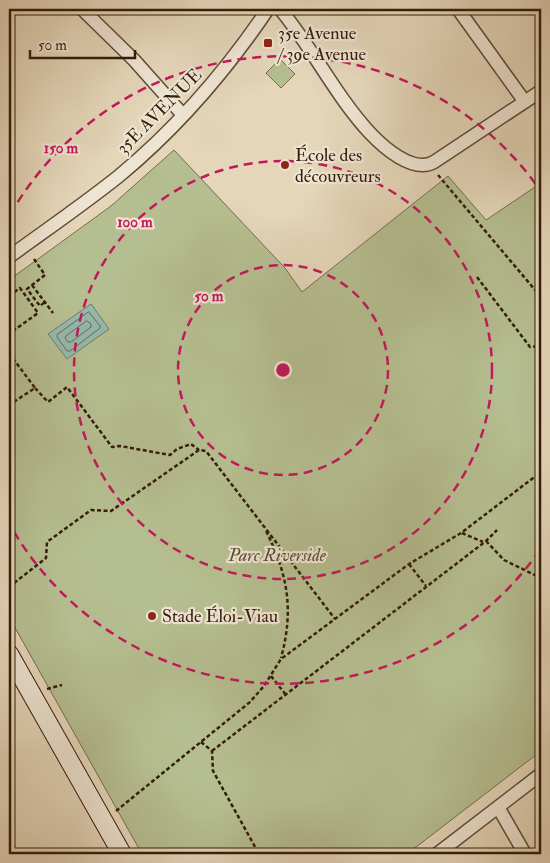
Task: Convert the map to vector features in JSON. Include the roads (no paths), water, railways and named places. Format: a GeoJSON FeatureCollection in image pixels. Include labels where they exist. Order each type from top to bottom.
{"type":"FeatureCollection","features":[{"type":"Feature","properties":{"kind":"street"},"geometry":{"type":"LineString","coordinates":[[82,9],[134,60],[183,115]]}},
{"type":"Feature","properties":{"kind":"street","name":"35E AVENUE"},"geometry":{"type":"LineString","coordinates":[[9,257],[119,175],[183,115],[229,62],[268,9]]}},
{"type":"Feature","properties":{"kind":"street"},"geometry":{"type":"LineString","coordinates":[[280,9],[370,133],[390,152],[408,162],[424,166],[434,162],[541,91]]}},
{"type":"Feature","properties":{"kind":"street"},"geometry":{"type":"LineString","coordinates":[[458,9],[525,102]]}},
{"type":"Feature","properties":{"kind":"street"},"geometry":{"type":"LineString","coordinates":[[9,654],[122,854]]}},
{"type":"Feature","properties":{"kind":"street"},"geometry":{"type":"LineString","coordinates":[[437,854],[541,774]]}},
{"type":"Feature","properties":{"kind":"street"},"geometry":{"type":"LineString","coordinates":[[498,807],[524,854]]}},
{"type":"Feature","properties":{"kind":"water"},"geometry":{"type":"Polygon","coordinates":[[[91,304],[109,329],[67,359],[48,334],[91,304]]]}},
{"type":"Feature","properties":{"kind":"place","name":"35e Avenue / 39e Avenue"},"geometry":{"type":"Point","coordinates":[268,43]}},
{"type":"Feature","properties":{"kind":"place","name":"École des découvreurs"},"geometry":{"type":"Point","coordinates":[285,165]}},
{"type":"Feature","properties":{"kind":"place","name":"Stade Éloi-Viau"},"geometry":{"type":"Point","coordinates":[152,616]}},
{"type":"Feature","properties":{"kind":"park label","name":"Parc Riverside"},"geometry":{"type":"Point","coordinates":[277,555]}}]}
